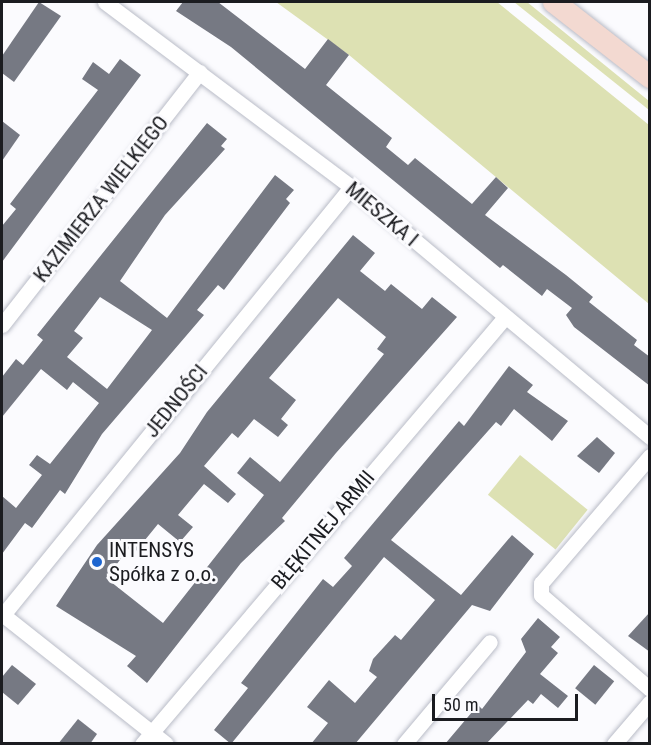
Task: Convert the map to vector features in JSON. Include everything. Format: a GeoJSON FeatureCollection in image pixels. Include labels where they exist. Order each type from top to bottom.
{"type":"FeatureCollection","features":[{"type":"Feature","properties":{"kind":"main road"},"geometry":{"type":"LineString","coordinates":[[554,2],[650,77]]}},
{"type":"Feature","properties":{"kind":"street","name":"MIESZKA I"},"geometry":{"type":"LineString","coordinates":[[105,2],[351,187],[650,437]]}},
{"type":"Feature","properties":{"kind":"street","name":"KAZIMIERZA WIELKIEGO"},"geometry":{"type":"LineString","coordinates":[[2,325],[200,72]]}},
{"type":"Feature","properties":{"kind":"street","name":"JEDNOŚCI"},"geometry":{"type":"LineString","coordinates":[[2,615],[351,187]]}},
{"type":"Feature","properties":{"kind":"street","name":"BŁĘKITNEJ ARMII"},"geometry":{"type":"LineString","coordinates":[[147,738],[505,317]]}},
{"type":"Feature","properties":{"kind":"street"},"geometry":{"type":"LineString","coordinates":[[650,456],[541,583],[543,600],[650,689]]}},
{"type":"Feature","properties":{"kind":"street"},"geometry":{"type":"LineString","coordinates":[[2,615],[147,738],[166,744]]}},
{"type":"Feature","properties":{"kind":"street"},"geometry":{"type":"LineString","coordinates":[[404,744],[490,642]]}},
{"type":"Feature","properties":{"kind":"street"},"geometry":{"type":"LineString","coordinates":[[614,744],[650,702]]}},
{"type":"Feature","properties":{"kind":"green space"},"geometry":{"type":"Polygon","coordinates":[[[276,2],[497,2],[649,125],[649,304],[349,55],[276,2]]]}},
{"type":"Feature","properties":{"kind":"green space"},"geometry":{"type":"Polygon","coordinates":[[[514,2],[527,2],[649,101],[649,110],[514,2]]]}},
{"type":"Feature","properties":{"kind":"green space"},"geometry":{"type":"Polygon","coordinates":[[[520,455],[588,510],[556,549],[488,495],[520,455]]]}},
{"type":"Feature","properties":{"kind":"building"},"geometry":{"type":"Polygon","coordinates":[[[39,2],[61,16],[14,82],[2,73],[2,56],[39,2]]]}},
{"type":"Feature","properties":{"kind":"building"},"geometry":{"type":"Polygon","coordinates":[[[183,2],[218,2],[305,69],[328,39],[349,55],[326,85],[392,138],[386,147],[408,165],[415,158],[472,204],[496,177],[508,188],[485,215],[593,297],[589,302],[637,340],[634,345],[650,357],[650,386],[574,327],[566,315],[572,308],[547,289],[542,296],[503,265],[500,268],[231,47],[176,11],[183,2]]]}},
{"type":"Feature","properties":{"kind":"building"},"geometry":{"type":"Polygon","coordinates":[[[120,59],[141,75],[2,262],[2,226],[16,209],[10,204],[98,90],[82,79],[93,62],[109,74],[120,59]]]}},
{"type":"Feature","properties":{"kind":"building"},"geometry":{"type":"Polygon","coordinates":[[[2,121],[20,135],[2,161],[2,121]]]}},
{"type":"Feature","properties":{"kind":"building"},"geometry":{"type":"Polygon","coordinates":[[[207,123],[227,139],[221,146],[225,149],[165,215],[120,281],[167,318],[275,175],[294,190],[286,199],[290,203],[224,290],[218,285],[197,310],[204,315],[102,434],[65,494],[60,490],[32,528],[25,523],[2,554],[2,496],[16,508],[42,475],[29,465],[37,455],[50,464],[99,403],[73,382],[67,390],[41,369],[2,417],[2,377],[16,359],[23,365],[43,340],[37,335],[207,123]],[[100,297],[74,331],[83,338],[67,357],[107,389],[152,330],[100,297]]]}},
{"type":"Feature","properties":{"kind":"building"},"geometry":{"type":"Polygon","coordinates":[[[353,235],[375,253],[360,271],[385,291],[391,284],[422,309],[432,297],[457,317],[336,453],[282,518],[285,521],[241,563],[147,683],[127,666],[136,656],[56,606],[97,545],[180,453],[207,412],[353,235]],[[338,298],[269,378],[296,400],[281,419],[288,425],[278,437],[254,419],[238,438],[232,433],[204,466],[236,494],[228,503],[204,484],[178,515],[193,527],[180,542],[158,524],[136,551],[130,547],[106,578],[163,623],[264,495],[237,473],[250,457],[280,482],[384,354],[377,349],[386,337],[338,298]]]}},
{"type":"Feature","properties":{"kind":"building"},"geometry":{"type":"Polygon","coordinates":[[[509,366],[533,385],[527,392],[568,421],[552,441],[514,409],[501,426],[496,422],[391,540],[461,595],[512,535],[534,554],[490,611],[472,605],[355,744],[311,744],[328,723],[307,707],[329,680],[355,703],[377,677],[369,671],[373,659],[395,635],[401,640],[435,600],[384,557],[231,744],[214,730],[248,688],[241,683],[323,579],[333,587],[352,566],[344,558],[459,421],[464,426],[509,366]]]}},
{"type":"Feature","properties":{"kind":"building"},"geometry":{"type":"Polygon","coordinates":[[[597,437],[615,453],[599,473],[577,456],[597,437]]]}},
{"type":"Feature","properties":{"kind":"building"},"geometry":{"type":"Polygon","coordinates":[[[650,612],[650,652],[628,636],[650,612]]]}},
{"type":"Feature","properties":{"kind":"building"},"geometry":{"type":"Polygon","coordinates":[[[538,618],[560,637],[551,647],[558,653],[540,674],[568,696],[558,708],[541,694],[533,704],[528,700],[486,744],[445,744],[478,705],[482,709],[526,652],[521,639],[538,618]]]}},
{"type":"Feature","properties":{"kind":"building"},"geometry":{"type":"Polygon","coordinates":[[[12,665],[36,684],[18,705],[2,692],[2,677],[12,665]]]}},
{"type":"Feature","properties":{"kind":"building"},"geometry":{"type":"Polygon","coordinates":[[[594,665],[614,681],[595,705],[575,688],[594,665]]]}},
{"type":"Feature","properties":{"kind":"building"},"geometry":{"type":"Polygon","coordinates":[[[78,719],[97,734],[90,744],[58,744],[78,719]]]}},
{"type":"Feature","properties":{"kind":"place","name":"INTENSYS Spółka z o.o."},"geometry":{"type":"Point","coordinates":[97,562]}}]}
